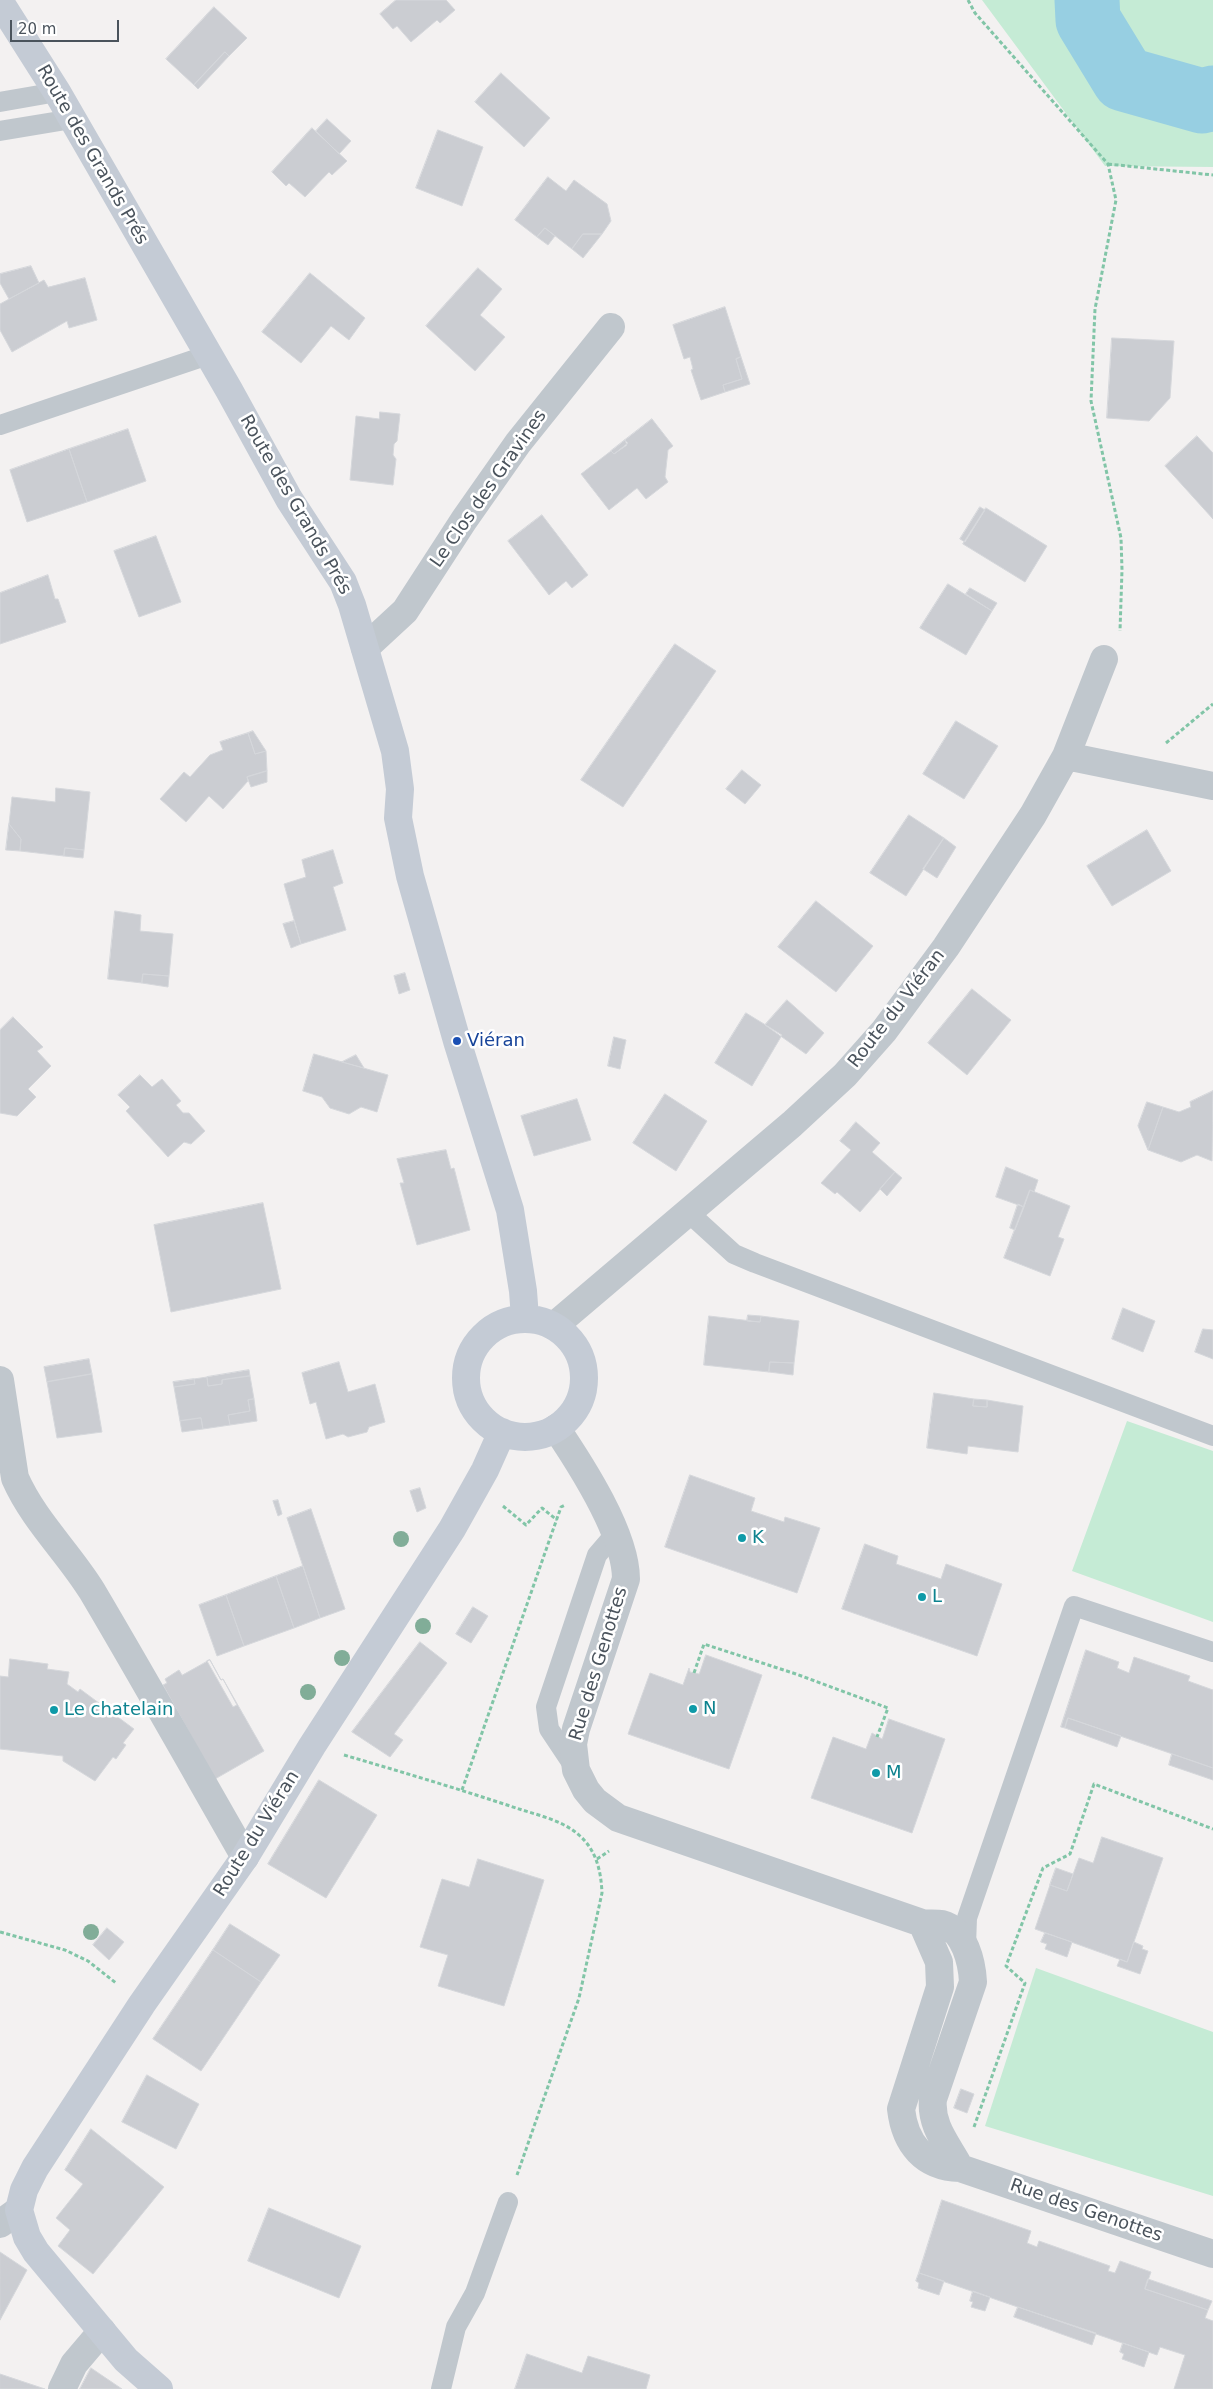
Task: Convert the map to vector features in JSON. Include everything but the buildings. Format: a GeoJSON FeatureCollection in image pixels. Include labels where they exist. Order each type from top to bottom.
{"type":"FeatureCollection","features":[{"type":"Feature","properties":{"kind":"street","name":"Route des Grands Prés"},"geometry":{"type":"LineString","coordinates":[[0,2],[57,92],[208,355],[288,499],[343,582],[365,648],[395,751],[400,789],[398,818],[410,876],[457,1041],[510,1210],[523,1291],[525,1318]]}},
{"type":"Feature","properties":{"kind":"street","name":"Le Clos des Gravines"},"geometry":{"type":"LineString","coordinates":[[365,648],[405,611],[464,520],[518,443],[611,327]]}},
{"type":"Feature","properties":{"kind":"street","name":"Route du Viéran"},"geometry":{"type":"LineString","coordinates":[[554,1326],[689,1213],[824,1095],[845,1076],[884,1031],[946,947],[1033,815],[1066,756],[1104,659]]}},
{"type":"Feature","properties":{"kind":"street"},"geometry":{"type":"LineString","coordinates":[[1066,756],[1213,786]]}},
{"type":"Feature","properties":{"kind":"street"},"geometry":{"type":"LineString","coordinates":[[525,1318],[540,1320],[554,1326],[568,1337],[579,1352],[584,1371],[584,1388],[578,1403],[569,1417],[556,1428],[542,1435],[527,1437],[513,1436],[485,1422],[474,1409],[467,1393],[466,1376],[468,1360],[476,1345],[485,1334],[497,1325],[525,1318]]}},
{"type":"Feature","properties":{"kind":"street"},"geometry":{"type":"LineString","coordinates":[[0,1380],[15,1478],[22,1494],[90,1589],[245,1857]]}},
{"type":"Feature","properties":{"kind":"street","name":"Rue des Genottes"},"geometry":{"type":"LineString","coordinates":[[556,1428],[593,1491],[625,1557],[626,1579],[576,1729],[573,1756],[576,1770],[595,1801],[618,1818],[922,1924],[943,1924],[952,1929],[966,1946],[972,1966],[973,1982],[933,2099],[932,2109],[936,2125],[960,2168]]}},
{"type":"Feature","properties":{"kind":"street","name":"Route du Viéran"},"geometry":{"type":"LineString","coordinates":[[10,2217],[35,2168],[142,2004],[245,1857],[312,1746],[452,1529],[477,1486],[502,1432]]}},
{"type":"Feature","properties":{"kind":"street","name":"Rue des Genottes"},"geometry":{"type":"LineString","coordinates":[[922,1924],[939,1962],[940,1987],[904,2097],[903,2122],[908,2135],[924,2157],[934,2164],[960,2168],[1213,2254]]}},
{"type":"Feature","properties":{"kind":"street"},"geometry":{"type":"LineString","coordinates":[[10,2217],[27,2237],[36,2252],[126,2360],[158,2389]]}},
{"type":"Feature","properties":{"kind":"street"},"geometry":{"type":"LineString","coordinates":[[62,2389],[74,2364],[102,2331]]}},
{"type":"Feature","properties":{"kind":"lane"},"geometry":{"type":"LineString","coordinates":[[0,102],[57,92]]}},
{"type":"Feature","properties":{"kind":"lane"},"geometry":{"type":"LineString","coordinates":[[0,131],[72,119]]}},
{"type":"Feature","properties":{"kind":"lane"},"geometry":{"type":"LineString","coordinates":[[0,425],[208,355]]}},
{"type":"Feature","properties":{"kind":"lane"},"geometry":{"type":"LineString","coordinates":[[689,1213],[734,1254],[755,1263],[1213,1436]]}},
{"type":"Feature","properties":{"kind":"lane"},"geometry":{"type":"LineString","coordinates":[[0,1478],[9,1487],[22,1494]]}},
{"type":"Feature","properties":{"kind":"lane"},"geometry":{"type":"LineString","coordinates":[[576,1770],[549,1729],[546,1707],[597,1555],[615,1534]]}},
{"type":"Feature","properties":{"kind":"lane"},"geometry":{"type":"LineString","coordinates":[[966,1946],[967,1918],[1074,1606],[1213,1652]]}},
{"type":"Feature","properties":{"kind":"lane"},"geometry":{"type":"LineString","coordinates":[[441,2389],[456,2327],[475,2293],[508,2202]]}},
{"type":"Feature","properties":{"kind":"path"},"geometry":{"type":"LineString","coordinates":[[968,0],[975,13],[1108,164],[1116,200],[1095,309],[1091,401],[1121,538],[1121,627],[1115,646],[1104,659]]}},
{"type":"Feature","properties":{"kind":"path"},"geometry":{"type":"LineString","coordinates":[[1108,164],[1213,175]]}},
{"type":"Feature","properties":{"kind":"path"},"geometry":{"type":"LineString","coordinates":[[1146,772],[1156,752],[1213,704]]}},
{"type":"Feature","properties":{"kind":"path"},"geometry":{"type":"LineString","coordinates":[[477,1486],[526,1525],[542,1508],[557,1520]]}},
{"type":"Feature","properties":{"kind":"path"},"geometry":{"type":"LineString","coordinates":[[462,1790],[561,1507],[593,1491]]}},
{"type":"Feature","properties":{"kind":"path"},"geometry":{"type":"LineString","coordinates":[[694,1673],[704,1644],[796,1674],[888,1708],[877,1737]]}},
{"type":"Feature","properties":{"kind":"path"},"geometry":{"type":"LineString","coordinates":[[312,1746],[462,1790],[565,1824],[589,1845],[597,1859],[602,1876],[602,1893],[579,1998],[508,2202]]}},
{"type":"Feature","properties":{"kind":"path"},"geometry":{"type":"LineString","coordinates":[[960,2168],[1025,1982],[1006,1966],[1043,1868],[1070,1854],[1094,1784],[1213,1829]]}},
{"type":"Feature","properties":{"kind":"path"},"geometry":{"type":"LineString","coordinates":[[0,1932],[47,1944],[83,1958],[142,2004]]}},
{"type":"Feature","properties":{"kind":"green space"},"geometry":{"type":"Polygon","coordinates":[[[982,0],[1213,0],[1213,167],[1105,166],[982,0]]]}},
{"type":"Feature","properties":{"kind":"green space"},"geometry":{"type":"Polygon","coordinates":[[[1127,1421],[1213,1451],[1213,1622],[1072,1571],[1127,1421]]]}},
{"type":"Feature","properties":{"kind":"green space"},"geometry":{"type":"Polygon","coordinates":[[[1036,1968],[1213,2032],[1213,2196],[985,2126],[1036,1968]]]}},
{"type":"Feature","properties":{"kind":"waterway"},"geometry":{"type":"LineString","coordinates":[[1087,0],[1088,20],[1124,79],[1202,101],[1213,98]]}},
{"type":"Feature","properties":{"kind":"place","name":"Viéran"},"geometry":{"type":"Point","coordinates":[457,1041]}},
{"type":"Feature","properties":{"kind":"place","name":"K"},"geometry":{"type":"Point","coordinates":[742,1538]}},
{"type":"Feature","properties":{"kind":"place","name":"L"},"geometry":{"type":"Point","coordinates":[922,1597]}},
{"type":"Feature","properties":{"kind":"place","name":"N"},"geometry":{"type":"Point","coordinates":[693,1709]}},
{"type":"Feature","properties":{"kind":"place","name":"Le chatelain"},"geometry":{"type":"Point","coordinates":[54,1710]}},
{"type":"Feature","properties":{"kind":"place","name":"M"},"geometry":{"type":"Point","coordinates":[876,1773]}}]}
